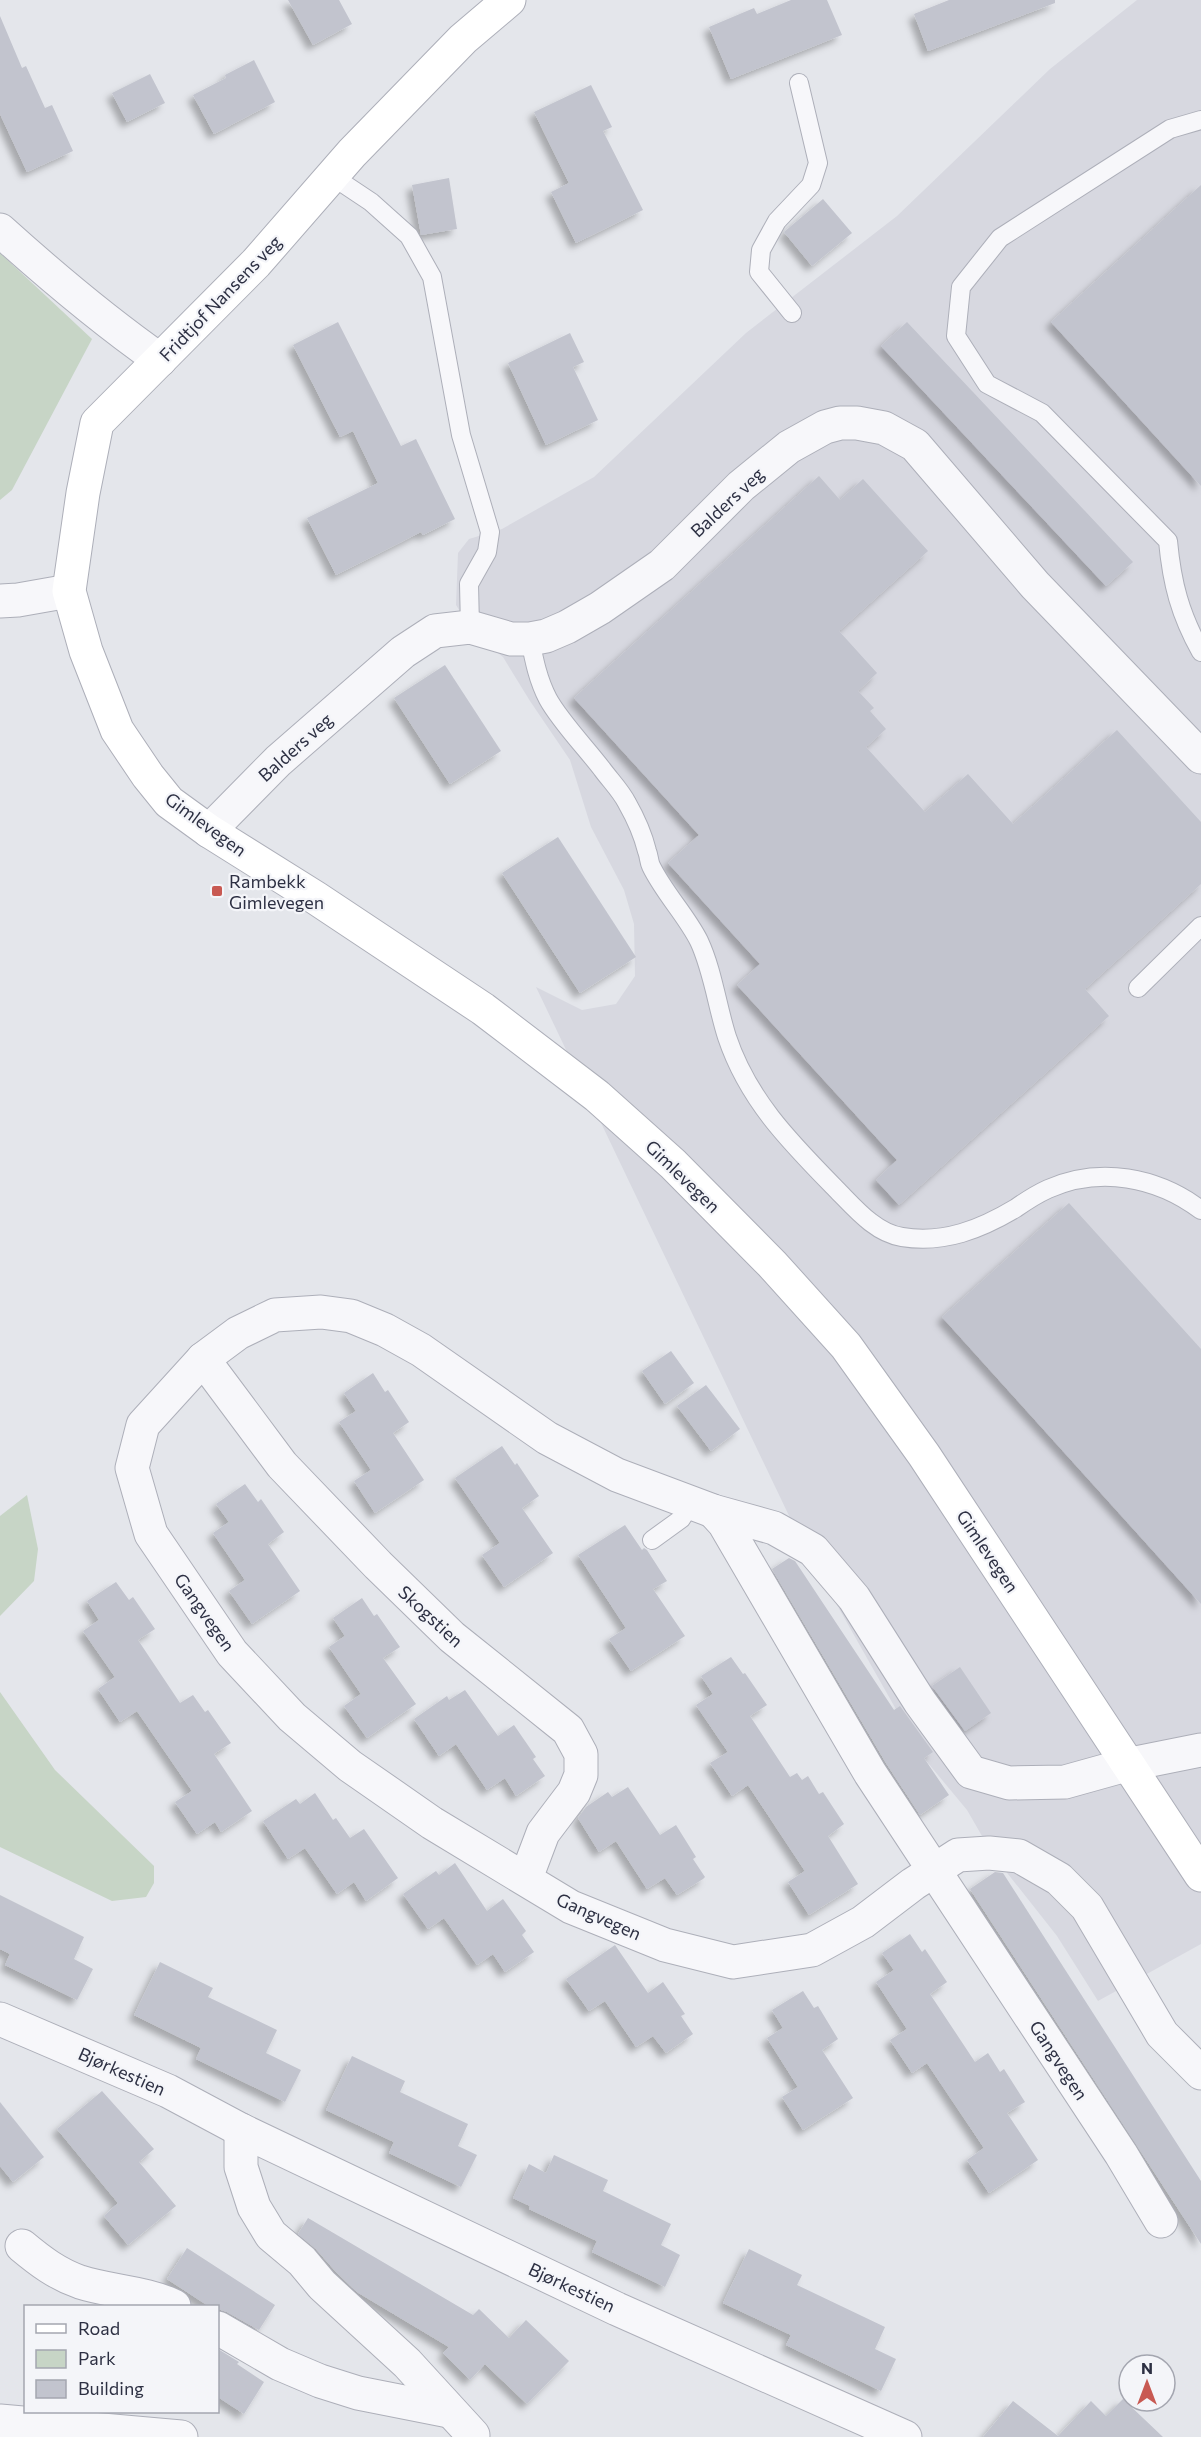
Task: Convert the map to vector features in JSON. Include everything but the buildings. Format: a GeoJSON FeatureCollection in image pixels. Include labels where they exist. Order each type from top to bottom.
{"type":"FeatureCollection","features":[{"type":"Feature","properties":{"kind":"street","name":"Fridtjof Nansens veg"},"geometry":{"type":"LineString","coordinates":[[69,591],[82,493],[97,423],[256,263],[332,176],[463,39],[509,0]]}},
{"type":"Feature","properties":{"kind":"street"},"geometry":{"type":"LineString","coordinates":[[0,230],[55,280],[120,332],[160,360]]}},
{"type":"Feature","properties":{"kind":"street","name":"Balders veg"},"geometry":{"type":"LineString","coordinates":[[208,831],[278,761],[403,652],[435,631],[470,627],[511,639],[530,639],[546,636],[575,622],[600,608],[662,564],[741,486],[789,447],[825,427],[857,423],[884,428],[915,446],[1035,585],[1201,757]]}},
{"type":"Feature","properties":{"kind":"street"},"geometry":{"type":"LineString","coordinates":[[0,601],[69,591]]}},
{"type":"Feature","properties":{"kind":"street","name":"Gimlevegen"},"geometry":{"type":"LineString","coordinates":[[69,591],[86,651],[117,730],[148,776],[169,802],[208,831],[316,898],[483,1009],[597,1096],[673,1164],[764,1256],[846,1346],[924,1455],[1201,1875]]}},
{"type":"Feature","properties":{"kind":"street","name":"Gangvegen"},"geometry":{"type":"LineString","coordinates":[[1201,1750],[1126,1764],[1065,1782],[1009,1783],[971,1772],[920,1702],[854,1598],[813,1550],[774,1528],[703,1507],[617,1475],[547,1438],[421,1350],[351,1316],[321,1312],[275,1315],[238,1333],[203,1359],[143,1425],[132,1468],[151,1534],[232,1653],[292,1717],[350,1766],[432,1823],[571,1907],[665,1945],[733,1962],[812,1950],[863,1922],[913,1884],[958,1855],[989,1853],[1019,1856],[1059,1879],[1087,1908],[1162,2034],[1201,2073]]}},
{"type":"Feature","properties":{"kind":"street","name":"Skogstien"},"geometry":{"type":"LineString","coordinates":[[203,1359],[282,1465],[378,1565],[452,1637],[568,1730],[581,1754],[581,1775],[574,1792],[543,1833],[526,1878]]}},
{"type":"Feature","properties":{"kind":"street","name":"Gangvegen"},"geometry":{"type":"LineString","coordinates":[[703,1507],[724,1523],[870,1773],[1121,2154],[1161,2221]]}},
{"type":"Feature","properties":{"kind":"street","name":"Bjørkestien"},"geometry":{"type":"LineString","coordinates":[[0,2019],[168,2091],[241,2130],[617,2309],[905,2437]]}},
{"type":"Feature","properties":{"kind":"street"},"geometry":{"type":"LineString","coordinates":[[241,2130],[241,2167],[254,2207],[271,2235],[302,2261],[322,2285],[407,2363],[466,2430]]}},
{"type":"Feature","properties":{"kind":"street"},"geometry":{"type":"LineString","coordinates":[[22,2246],[52,2270],[82,2282],[142,2295],[169,2305]]}},
{"type":"Feature","properties":{"kind":"street"},"geometry":{"type":"LineString","coordinates":[[219,2329],[280,2364],[320,2381],[466,2430]]}},
{"type":"Feature","properties":{"kind":"street"},"geometry":{"type":"LineString","coordinates":[[0,2421],[181,2437]]}},
{"type":"Feature","properties":{"kind":"lane"},"geometry":{"type":"LineString","coordinates":[[792,313],[759,272],[761,250],[777,220],[811,185],[818,163],[799,83]]}},
{"type":"Feature","properties":{"kind":"lane"},"geometry":{"type":"LineString","coordinates":[[1201,120],[1170,129],[1000,238],[961,287],[956,336],[987,384],[1042,413],[1168,541],[1171,571],[1185,622],[1201,652]]}},
{"type":"Feature","properties":{"kind":"lane"},"geometry":{"type":"LineString","coordinates":[[332,176],[371,202],[409,236],[432,277],[460,435],[490,532],[487,552],[468,584],[470,627]]}},
{"type":"Feature","properties":{"kind":"lane"},"geometry":{"type":"LineString","coordinates":[[530,639],[535,668],[548,700],[627,801],[651,866],[688,921],[700,944],[728,1038],[742,1073],[762,1107],[784,1136],[859,1212],[882,1230],[901,1237],[941,1239],[970,1231],[1000,1217],[1048,1189],[1087,1179],[1122,1177],[1139,1179],[1181,1195],[1201,1210]]}},
{"type":"Feature","properties":{"kind":"lane"},"geometry":{"type":"LineString","coordinates":[[1138,988],[1201,926]]}},
{"type":"Feature","properties":{"kind":"lane"},"geometry":{"type":"LineString","coordinates":[[652,1540],[703,1507]]}},
{"type":"Feature","properties":{"kind":"shaded area"},"geometry":{"type":"Polygon","coordinates":[[[1137,0],[1201,0],[1201,1944],[1098,2001],[1057,1936],[993,1855],[967,1810],[923,1757],[803,1545],[536,987],[582,1010],[616,1004],[635,976],[634,924],[624,890],[591,827],[570,760],[503,657],[475,635],[456,605],[458,553],[469,539],[502,529],[594,477],[746,333],[897,216],[1050,69],[1137,0]]]}},
{"type":"Feature","properties":{"kind":"green space"},"geometry":{"type":"Polygon","coordinates":[[[0,253],[92,339],[12,490],[0,500],[0,253]]]}},
{"type":"Feature","properties":{"kind":"green space"},"geometry":{"type":"Polygon","coordinates":[[[27,1495],[38,1549],[34,1581],[0,1616],[0,1516],[27,1495]]]}},
{"type":"Feature","properties":{"kind":"green space"},"geometry":{"type":"Polygon","coordinates":[[[0,1692],[55,1770],[154,1866],[154,1883],[146,1897],[112,1901],[0,1847],[0,1692]]]}},
{"type":"Feature","properties":{"kind":"place","name":"Rambekk Gimlevegen"},"geometry":{"type":"Point","coordinates":[217,891]}}]}
